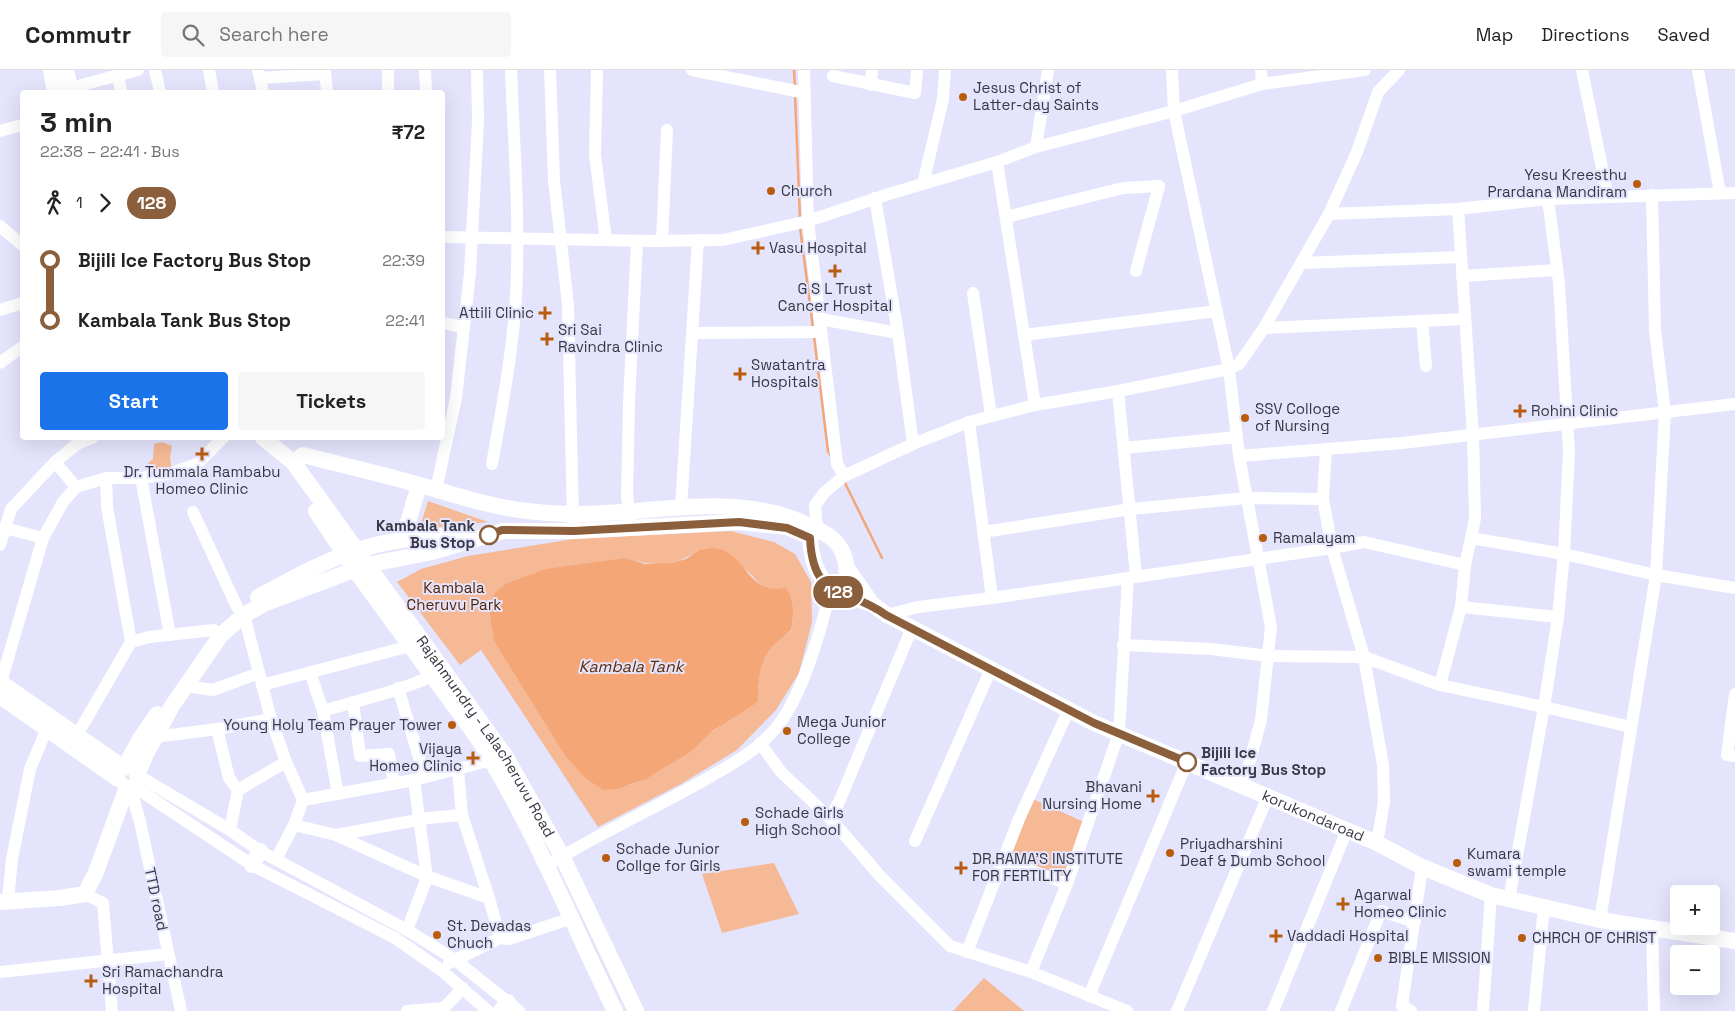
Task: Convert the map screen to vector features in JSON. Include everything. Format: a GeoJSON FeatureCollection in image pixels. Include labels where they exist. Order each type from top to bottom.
{"type":"FeatureCollection","features":[{"type":"Feature","properties":{"kind":"main road"},"geometry":{"type":"LineString","coordinates":[[50,70],[62,90]]}},
{"type":"Feature","properties":{"kind":"main road"},"geometry":{"type":"LineString","coordinates":[[63,90],[66,70]]}},
{"type":"Feature","properties":{"kind":"main road"},"geometry":{"type":"LineString","coordinates":[[253,440],[288,468],[350,552]]}},
{"type":"Feature","properties":{"kind":"main road","name":"Rajahmundry - Lalacheruvu Road"},"geometry":{"type":"LineString","coordinates":[[266,440],[293,462],[361,568],[482,733],[506,757],[562,856],[636,1011]]}},
{"type":"Feature","properties":{"kind":"main road"},"geometry":{"type":"LineString","coordinates":[[293,462],[303,455],[419,485],[478,503],[526,511],[573,514],[681,507],[742,506],[792,516],[813,533],[814,571],[831,588],[872,604]]}},
{"type":"Feature","properties":{"kind":"main road"},"geometry":{"type":"LineString","coordinates":[[402,539],[419,485]]}},
{"type":"Feature","properties":{"kind":"main road"},"geometry":{"type":"LineString","coordinates":[[4,901],[60,898],[84,894],[96,872],[128,780],[140,738],[214,630],[241,611],[324,562],[350,552],[402,539],[502,530],[574,531],[739,522],[813,533]]}},
{"type":"Feature","properties":{"kind":"main road"},"geometry":{"type":"LineString","coordinates":[[128,780],[186,686],[221,634],[241,611],[361,568],[432,552],[502,530]]}},
{"type":"Feature","properties":{"kind":"main road","name":"korukondaroad"},"geometry":{"type":"LineString","coordinates":[[813,533],[823,531],[834,540],[843,553],[847,568],[872,604],[886,615],[1119,733],[1377,843],[1422,867],[1491,895],[1600,920],[1735,941]]}},
{"type":"Feature","properties":{"kind":"main road"},"geometry":{"type":"LineString","coordinates":[[361,568],[410,646],[438,672]]}},
{"type":"Feature","properties":{"kind":"main road"},"geometry":{"type":"LineString","coordinates":[[831,588],[842,587],[847,583],[847,568]]}},
{"type":"Feature","properties":{"kind":"main road"},"geometry":{"type":"LineString","coordinates":[[0,692],[49,723],[128,780]]}},
{"type":"Feature","properties":{"kind":"main road"},"geometry":{"type":"LineString","coordinates":[[49,723],[77,734],[128,780]]}},
{"type":"Feature","properties":{"kind":"main road"},"geometry":{"type":"LineString","coordinates":[[482,733],[492,760],[547,865],[615,1011]]}},
{"type":"Feature","properties":{"kind":"main road"},"geometry":{"type":"LineString","coordinates":[[597,974],[614,964]]}},
{"type":"Feature","properties":{"kind":"street"},"geometry":{"type":"LineString","coordinates":[[66,90],[138,70]]}},
{"type":"Feature","properties":{"kind":"street"},"geometry":{"type":"LineString","coordinates":[[155,70],[160,90]]}},
{"type":"Feature","properties":{"kind":"street"},"geometry":{"type":"LineString","coordinates":[[209,70],[213,90]]}},
{"type":"Feature","properties":{"kind":"street"},"geometry":{"type":"LineString","coordinates":[[388,70],[388,90]]}},
{"type":"Feature","properties":{"kind":"street"},"geometry":{"type":"LineString","coordinates":[[425,70],[426,90]]}},
{"type":"Feature","properties":{"kind":"street"},"geometry":{"type":"LineString","coordinates":[[436,490],[456,398],[464,327],[472,238],[478,121],[477,70]]}},
{"type":"Feature","properties":{"kind":"street"},"geometry":{"type":"LineString","coordinates":[[492,464],[508,372],[515,310],[517,240],[511,70]]}},
{"type":"Feature","properties":{"kind":"street"},"geometry":{"type":"LineString","coordinates":[[550,70],[557,222],[562,240],[568,305],[574,531]]}},
{"type":"Feature","properties":{"kind":"street"},"geometry":{"type":"LineString","coordinates":[[597,70],[595,155],[606,240]]}},
{"type":"Feature","properties":{"kind":"street"},"geometry":{"type":"LineString","coordinates":[[692,70],[715,72],[805,93]]}},
{"type":"Feature","properties":{"kind":"street"},"geometry":{"type":"LineString","coordinates":[[804,70],[808,221],[837,464],[842,478]]}},
{"type":"Feature","properties":{"kind":"street"},"geometry":{"type":"LineString","coordinates":[[871,85],[872,70]]}},
{"type":"Feature","properties":{"kind":"street"},"geometry":{"type":"LineString","coordinates":[[833,76],[915,93],[917,70]]}},
{"type":"Feature","properties":{"kind":"street"},"geometry":{"type":"LineString","coordinates":[[923,184],[943,99],[944,70]]}},
{"type":"Feature","properties":{"kind":"street"},"geometry":{"type":"LineString","coordinates":[[1036,147],[1048,70]]}},
{"type":"Feature","properties":{"kind":"street"},"geometry":{"type":"LineString","coordinates":[[1172,70],[1174,111],[1229,369],[1239,456],[1271,627],[1261,720],[1243,786]]}},
{"type":"Feature","properties":{"kind":"street"},"geometry":{"type":"LineString","coordinates":[[1262,70],[1262,84]]}},
{"type":"Feature","properties":{"kind":"street"},"geometry":{"type":"LineString","coordinates":[[813,533],[815,505],[824,493],[842,478],[913,444],[991,415],[1035,405],[1118,392],[1229,369],[1239,364],[1264,328],[1329,214],[1357,152],[1378,92],[1399,70]]}},
{"type":"Feature","properties":{"kind":"street"},"geometry":{"type":"LineString","coordinates":[[1582,70],[1608,197]]}},
{"type":"Feature","properties":{"kind":"street"},"geometry":{"type":"LineString","coordinates":[[1698,70],[1720,193]]}},
{"type":"Feature","properties":{"kind":"street"},"geometry":{"type":"LineString","coordinates":[[445,237],[517,240],[722,240],[808,221],[875,198],[997,162],[1036,147],[1174,111],[1262,84],[1357,71]]}},
{"type":"Feature","properties":{"kind":"street"},"geometry":{"type":"LineString","coordinates":[[263,90],[259,74],[325,72],[327,90]]}},
{"type":"Feature","properties":{"kind":"street"},"geometry":{"type":"LineString","coordinates":[[118,75],[121,90]]}},
{"type":"Feature","properties":{"kind":"street"},"geometry":{"type":"LineString","coordinates":[[0,131],[20,126]]}},
{"type":"Feature","properties":{"kind":"street"},"geometry":{"type":"LineString","coordinates":[[662,241],[667,130]]}},
{"type":"Feature","properties":{"kind":"street"},"geometry":{"type":"LineString","coordinates":[[997,162],[1035,405]]}},
{"type":"Feature","properties":{"kind":"street"},"geometry":{"type":"LineString","coordinates":[[1006,217],[1123,188],[1159,186],[1136,271]]}},
{"type":"Feature","properties":{"kind":"street"},"geometry":{"type":"LineString","coordinates":[[1329,214],[1458,209],[1548,199],[1735,193]]}},
{"type":"Feature","properties":{"kind":"street"},"geometry":{"type":"LineString","coordinates":[[1600,920],[1656,575],[1665,412],[1655,330],[1652,195]]}},
{"type":"Feature","properties":{"kind":"street"},"geometry":{"type":"LineString","coordinates":[[875,198],[898,333],[913,444]]}},
{"type":"Feature","properties":{"kind":"street"},"geometry":{"type":"LineString","coordinates":[[1509,900],[1544,707],[1558,616],[1564,554],[1569,452],[1557,270],[1548,199]]}},
{"type":"Feature","properties":{"kind":"street"},"geometry":{"type":"LineString","coordinates":[[1440,685],[1461,607],[1465,565],[1475,518],[1473,435],[1458,209]]}},
{"type":"Feature","properties":{"kind":"street"},"geometry":{"type":"LineString","coordinates":[[0,226],[20,243]]}},
{"type":"Feature","properties":{"kind":"street"},"geometry":{"type":"LineString","coordinates":[[681,507],[698,240]]}},
{"type":"Feature","properties":{"kind":"street"},"geometry":{"type":"LineString","coordinates":[[632,527],[627,495],[629,402],[637,241]]}},
{"type":"Feature","properties":{"kind":"street"},"geometry":{"type":"LineString","coordinates":[[1301,263],[1461,257]]}},
{"type":"Feature","properties":{"kind":"street"},"geometry":{"type":"LineString","coordinates":[[1462,276],[1557,270]]}},
{"type":"Feature","properties":{"kind":"street"},"geometry":{"type":"LineString","coordinates":[[973,292],[991,415]]}},
{"type":"Feature","properties":{"kind":"street"},"geometry":{"type":"LineString","coordinates":[[0,310],[20,304]]}},
{"type":"Feature","properties":{"kind":"street"},"geometry":{"type":"LineString","coordinates":[[1024,334],[1217,311]]}},
{"type":"Feature","properties":{"kind":"street"},"geometry":{"type":"LineString","coordinates":[[1264,328],[1465,318]]}},
{"type":"Feature","properties":{"kind":"street"},"geometry":{"type":"LineString","coordinates":[[820,319],[898,333]]}},
{"type":"Feature","properties":{"kind":"street"},"geometry":{"type":"LineString","coordinates":[[1422,320],[1426,366]]}},
{"type":"Feature","properties":{"kind":"street"},"geometry":{"type":"LineString","coordinates":[[445,324],[464,327]]}},
{"type":"Feature","properties":{"kind":"street"},"geometry":{"type":"LineString","coordinates":[[693,333],[821,332]]}},
{"type":"Feature","properties":{"kind":"street"},"geometry":{"type":"LineString","coordinates":[[0,363],[20,348]]}},
{"type":"Feature","properties":{"kind":"street"},"geometry":{"type":"LineString","coordinates":[[1031,972],[1067,884],[1119,733],[1123,645],[1132,577],[1131,509],[1118,392]]}},
{"type":"Feature","properties":{"kind":"street"},"geometry":{"type":"LineString","coordinates":[[1239,456],[1473,435],[1735,404]]}},
{"type":"Feature","properties":{"kind":"street"},"geometry":{"type":"LineString","coordinates":[[969,422],[992,598]]}},
{"type":"Feature","properties":{"kind":"street"},"geometry":{"type":"LineString","coordinates":[[1124,448],[1237,437]]}},
{"type":"Feature","properties":{"kind":"street"},"geometry":{"type":"LineString","coordinates":[[0,545],[4,520],[10,509],[55,462],[77,444],[87,440]]}},
{"type":"Feature","properties":{"kind":"street"},"geometry":{"type":"LineString","coordinates":[[0,692],[43,538],[64,502],[76,487],[106,478],[141,478],[172,474],[197,464],[221,440]]}},
{"type":"Feature","properties":{"kind":"street"},"geometry":{"type":"LineString","coordinates":[[1326,449],[1323,499],[1332,548],[1364,657],[1383,765],[1384,802],[1377,843]]}},
{"type":"Feature","properties":{"kind":"street"},"geometry":{"type":"LineString","coordinates":[[55,462],[76,487]]}},
{"type":"Feature","properties":{"kind":"street"},"geometry":{"type":"LineString","coordinates":[[77,734],[131,642],[107,507],[106,478]]}},
{"type":"Feature","properties":{"kind":"street"},"geometry":{"type":"LineString","coordinates":[[141,478],[170,635]]}},
{"type":"Feature","properties":{"kind":"street"},"geometry":{"type":"LineString","coordinates":[[983,532],[1131,509],[1247,498],[1323,499]]}},
{"type":"Feature","properties":{"kind":"street"},"geometry":{"type":"LineString","coordinates":[[193,512],[241,611],[271,719],[286,762],[303,800],[294,825],[276,859]]}},
{"type":"Feature","properties":{"kind":"street"},"geometry":{"type":"LineString","coordinates":[[4,520],[43,538]]}},
{"type":"Feature","properties":{"kind":"street"},"geometry":{"type":"LineString","coordinates":[[1471,538],[1564,554],[1656,575],[1735,588]]}},
{"type":"Feature","properties":{"kind":"street"},"geometry":{"type":"LineString","coordinates":[[886,615],[918,607],[992,598],[1364,542],[1465,565]]}},
{"type":"Feature","properties":{"kind":"street"},"geometry":{"type":"LineString","coordinates":[[547,865],[659,806],[748,754],[776,729],[791,703],[811,655],[831,588]]}},
{"type":"Feature","properties":{"kind":"street"},"geometry":{"type":"LineString","coordinates":[[1461,607],[1558,616]]}},
{"type":"Feature","properties":{"kind":"street"},"geometry":{"type":"LineString","coordinates":[[830,818],[839,802],[912,628]]}},
{"type":"Feature","properties":{"kind":"street"},"geometry":{"type":"LineString","coordinates":[[131,642],[214,630]]}},
{"type":"Feature","properties":{"kind":"street"},"geometry":{"type":"LineString","coordinates":[[1123,645],[1211,649],[1269,656],[1364,657],[1440,685],[1631,727]]}},
{"type":"Feature","properties":{"kind":"street"},"geometry":{"type":"LineString","coordinates":[[186,686],[214,690],[261,679],[310,672],[410,646]]}},
{"type":"Feature","properties":{"kind":"street"},"geometry":{"type":"LineString","coordinates":[[915,841],[991,669]]}},
{"type":"Feature","properties":{"kind":"street"},"geometry":{"type":"LineString","coordinates":[[310,672],[323,711],[338,794]]}},
{"type":"Feature","properties":{"kind":"street"},"geometry":{"type":"LineString","coordinates":[[323,711],[398,688],[438,672]]}},
{"type":"Feature","properties":{"kind":"street"},"geometry":{"type":"LineString","coordinates":[[398,688],[419,778],[419,820],[426,876],[407,930]]}},
{"type":"Feature","properties":{"kind":"street"},"geometry":{"type":"LineString","coordinates":[[1735,694],[1726,755],[1735,756]]}},
{"type":"Feature","properties":{"kind":"street"},"geometry":{"type":"LineString","coordinates":[[352,702],[360,756],[390,754],[394,784]]}},
{"type":"Feature","properties":{"kind":"street"},"geometry":{"type":"LineString","coordinates":[[967,952],[1019,819],[1069,709]]}},
{"type":"Feature","properties":{"kind":"street"},"geometry":{"type":"LineString","coordinates":[[155,737],[217,729],[271,719]]}},
{"type":"Feature","properties":{"kind":"street"},"geometry":{"type":"LineString","coordinates":[[4,901],[30,769],[49,723]]}},
{"type":"Feature","properties":{"kind":"street"},"geometry":{"type":"LineString","coordinates":[[217,729],[229,778],[238,790],[230,830]]}},
{"type":"Feature","properties":{"kind":"street"},"geometry":{"type":"LineString","coordinates":[[760,743],[781,772],[830,818],[880,876],[950,946],[1031,972],[1127,1011]]}},
{"type":"Feature","properties":{"kind":"street"},"geometry":{"type":"LineString","coordinates":[[303,800],[394,784],[458,770],[492,760]]}},
{"type":"Feature","properties":{"kind":"street"},"geometry":{"type":"LineString","coordinates":[[238,790],[286,762]]}},
{"type":"Feature","properties":{"kind":"street"},"geometry":{"type":"LineString","coordinates":[[1089,996],[1187,762]]}},
{"type":"Feature","properties":{"kind":"street"},"geometry":{"type":"LineString","coordinates":[[458,770],[462,815],[490,898],[500,938]]}},
{"type":"Feature","properties":{"kind":"street"},"geometry":{"type":"LineString","coordinates":[[128,780],[230,830],[256,858],[276,859],[407,930],[454,959],[509,1008]]}},
{"type":"Feature","properties":{"kind":"street"},"geometry":{"type":"LineString","coordinates":[[128,780],[256,858],[395,938],[441,970],[488,1011]]}},
{"type":"Feature","properties":{"kind":"street","name":"TTD road"},"geometry":{"type":"LineString","coordinates":[[128,780],[140,822],[181,1011]]}},
{"type":"Feature","properties":{"kind":"street"},"geometry":{"type":"LineString","coordinates":[[1177,1011],[1268,796]]}},
{"type":"Feature","properties":{"kind":"street"},"geometry":{"type":"LineString","coordinates":[[336,835],[419,820],[462,815]]}},
{"type":"Feature","properties":{"kind":"street"},"geometry":{"type":"LineString","coordinates":[[294,825],[336,835],[426,876],[490,898]]}},
{"type":"Feature","properties":{"kind":"street"},"geometry":{"type":"LineString","coordinates":[[1273,1011],[1347,830]]}},
{"type":"Feature","properties":{"kind":"street"},"geometry":{"type":"LineString","coordinates":[[1004,860],[1067,884]]}},
{"type":"Feature","properties":{"kind":"street"},"geometry":{"type":"LineString","coordinates":[[1411,1011],[1402,1006],[1422,867]]}},
{"type":"Feature","properties":{"kind":"street"},"geometry":{"type":"LineString","coordinates":[[84,894],[103,903],[112,1011]]}},
{"type":"Feature","properties":{"kind":"street"},"geometry":{"type":"LineString","coordinates":[[1483,1011],[1491,895]]}},
{"type":"Feature","properties":{"kind":"street"},"geometry":{"type":"LineString","coordinates":[[1534,1011],[1544,906]]}},
{"type":"Feature","properties":{"kind":"street"},"geometry":{"type":"LineString","coordinates":[[1341,1011],[1381,911],[1415,922]]}},
{"type":"Feature","properties":{"kind":"street"},"geometry":{"type":"LineString","coordinates":[[441,970],[454,959],[500,938],[509,939],[572,918]]}},
{"type":"Feature","properties":{"kind":"street"},"geometry":{"type":"LineString","coordinates":[[1652,927],[1654,1011]]}},
{"type":"Feature","properties":{"kind":"street"},"geometry":{"type":"LineString","coordinates":[[0,972],[168,954]]}},
{"type":"Feature","properties":{"kind":"street"},"geometry":{"type":"LineString","coordinates":[[407,1011],[443,1009],[463,988]]}},
{"type":"Feature","properties":{"kind":"green space"},"geometry":{"type":"Polygon","coordinates":[[[162,442],[172,446],[170,457],[172,471],[153,475],[148,463],[153,459],[154,444],[162,442]]]}},
{"type":"Feature","properties":{"kind":"green space"},"geometry":{"type":"Polygon","coordinates":[[[428,501],[488,522],[419,530],[428,501]]]}},
{"type":"Feature","properties":{"kind":"green space","name":"Kambala Cheruvu Park"},"geometry":{"type":"Polygon","coordinates":[[[731,531],[774,542],[795,554],[811,582],[812,622],[799,673],[776,710],[737,750],[681,784],[598,827],[481,650],[460,665],[397,582],[421,569],[468,556],[573,539],[731,531]],[[699,550],[681,560],[664,564],[646,563],[626,558],[549,728],[564,754],[630,785],[665,767],[725,722],[758,702],[759,680],[765,658],[775,644],[791,631],[792,602],[786,587],[770,589],[764,587],[736,563],[699,550]]]}},
{"type":"Feature","properties":{"kind":"green space"},"geometry":{"type":"Polygon","coordinates":[[[1033,799],[1086,823],[1065,879],[1009,857],[1033,799]]]}},
{"type":"Feature","properties":{"kind":"green space"},"geometry":{"type":"Polygon","coordinates":[[[774,863],[799,914],[722,933],[702,874],[774,863]]]}},
{"type":"Feature","properties":{"kind":"green space"},"geometry":{"type":"Polygon","coordinates":[[[984,978],[1024,1011],[953,1011],[984,978]]]}},
{"type":"Feature","properties":{"kind":"water","name":"Kambala Tank"},"geometry":{"type":"Polygon","coordinates":[[[712,548],[724,550],[733,556],[754,580],[762,586],[773,589],[786,587],[791,597],[793,608],[791,630],[773,646],[765,658],[759,680],[758,702],[714,730],[690,752],[646,779],[617,789],[603,790],[584,777],[564,754],[494,641],[489,606],[494,594],[505,584],[546,569],[626,558],[645,564],[671,563],[686,559],[699,550],[712,548]]]}},
{"type":"Feature","properties":{"kind":"waterway"},"geometry":{"type":"LineString","coordinates":[[794,70],[795,86]]}},
{"type":"Feature","properties":{"kind":"waterway"},"geometry":{"type":"LineString","coordinates":[[795,94],[800,219]]}},
{"type":"Feature","properties":{"kind":"waterway"},"geometry":{"type":"LineString","coordinates":[[800,227],[813,328]]}},
{"type":"Feature","properties":{"kind":"waterway"},"geometry":{"type":"LineString","coordinates":[[814,336],[828,451],[831,456]]}},
{"type":"Feature","properties":{"kind":"waterway"},"geometry":{"type":"LineString","coordinates":[[844,481],[882,558]]}},
{"type":"Feature","properties":{"kind":"bus line","name":"128"},"geometry":{"type":"LineString","coordinates":[[489,535],[502,530],[551,532],[739,522],[787,528],[810,538],[810,553],[814,571],[831,588],[872,604],[886,615],[1094,723],[1187,762]]}},
{"type":"Feature","properties":{"kind":"place","name":"Jesus Christ of Latter-day Saints"},"geometry":{"type":"Point","coordinates":[963,97]}},
{"type":"Feature","properties":{"kind":"place","name":"Yesu Kreesthu Prardana Mandiram"},"geometry":{"type":"Point","coordinates":[1637,184]}},
{"type":"Feature","properties":{"kind":"place","name":"Church"},"geometry":{"type":"Point","coordinates":[771,191]}},
{"type":"Feature","properties":{"kind":"place","name":"Vasu Hospital"},"geometry":{"type":"Point","coordinates":[758,248]}},
{"type":"Feature","properties":{"kind":"place","name":"G S L Trust Cancer Hospital"},"geometry":{"type":"Point","coordinates":[835,271]}},
{"type":"Feature","properties":{"kind":"place","name":"Attili Clinic"},"geometry":{"type":"Point","coordinates":[545,313]}},
{"type":"Feature","properties":{"kind":"place","name":"Sri Sai Ravindra Clinic"},"geometry":{"type":"Point","coordinates":[547,339]}},
{"type":"Feature","properties":{"kind":"place","name":"Swatantra Hospitals"},"geometry":{"type":"Point","coordinates":[740,374]}},
{"type":"Feature","properties":{"kind":"place","name":"Rohini Clinic"},"geometry":{"type":"Point","coordinates":[1520,411]}},
{"type":"Feature","properties":{"kind":"place","name":"SSV Colloge of Nursing"},"geometry":{"type":"Point","coordinates":[1245,418]}},
{"type":"Feature","properties":{"kind":"place","name":"Dr. Tummala Rambabu Homeo Clinic"},"geometry":{"type":"Point","coordinates":[202,454]}},
{"type":"Feature","properties":{"kind":"place","name":"Kambala Tank Bus Stop"},"geometry":{"type":"Point","coordinates":[489,535]}},
{"type":"Feature","properties":{"kind":"place","name":"Ramalayam"},"geometry":{"type":"Point","coordinates":[1263,538]}},
{"type":"Feature","properties":{"kind":"place","name":"Young Holy Team Prayer Tower"},"geometry":{"type":"Point","coordinates":[452,725]}},
{"type":"Feature","properties":{"kind":"place","name":"Mega Junior College"},"geometry":{"type":"Point","coordinates":[787,731]}},
{"type":"Feature","properties":{"kind":"place","name":"Vijaya Homeo Clinic"},"geometry":{"type":"Point","coordinates":[473,758]}},
{"type":"Feature","properties":{"kind":"place","name":"Bijili Ice Factory Bus Stop"},"geometry":{"type":"Point","coordinates":[1187,762]}},
{"type":"Feature","properties":{"kind":"place","name":"Bhavani Nursing Home"},"geometry":{"type":"Point","coordinates":[1153,796]}},
{"type":"Feature","properties":{"kind":"place","name":"Schade Girls High School"},"geometry":{"type":"Point","coordinates":[745,822]}},
{"type":"Feature","properties":{"kind":"place","name":"Priyadharshini Deaf & Dumb School"},"geometry":{"type":"Point","coordinates":[1170,853]}},
{"type":"Feature","properties":{"kind":"place","name":"Schade Junior Collge for Girls"},"geometry":{"type":"Point","coordinates":[606,858]}},
{"type":"Feature","properties":{"kind":"place","name":"Kumara swami temple"},"geometry":{"type":"Point","coordinates":[1457,863]}},
{"type":"Feature","properties":{"kind":"place","name":"DR.RAMA'S INSTITUTE FOR FERTILITY"},"geometry":{"type":"Point","coordinates":[961,868]}},
{"type":"Feature","properties":{"kind":"place","name":"Agarwal Homeo Clinic"},"geometry":{"type":"Point","coordinates":[1343,904]}},
{"type":"Feature","properties":{"kind":"place","name":"St. Devadas Chuch"},"geometry":{"type":"Point","coordinates":[437,935]}},
{"type":"Feature","properties":{"kind":"place","name":"Vaddadi Hospital"},"geometry":{"type":"Point","coordinates":[1276,936]}},
{"type":"Feature","properties":{"kind":"place","name":"CHRCH OF CHRIST"},"geometry":{"type":"Point","coordinates":[1522,938]}},
{"type":"Feature","properties":{"kind":"place","name":"BIBLE MISSION"},"geometry":{"type":"Point","coordinates":[1378,958]}},
{"type":"Feature","properties":{"kind":"place","name":"Sri Ramachandra Hospital"},"geometry":{"type":"Point","coordinates":[91,981]}}]}
